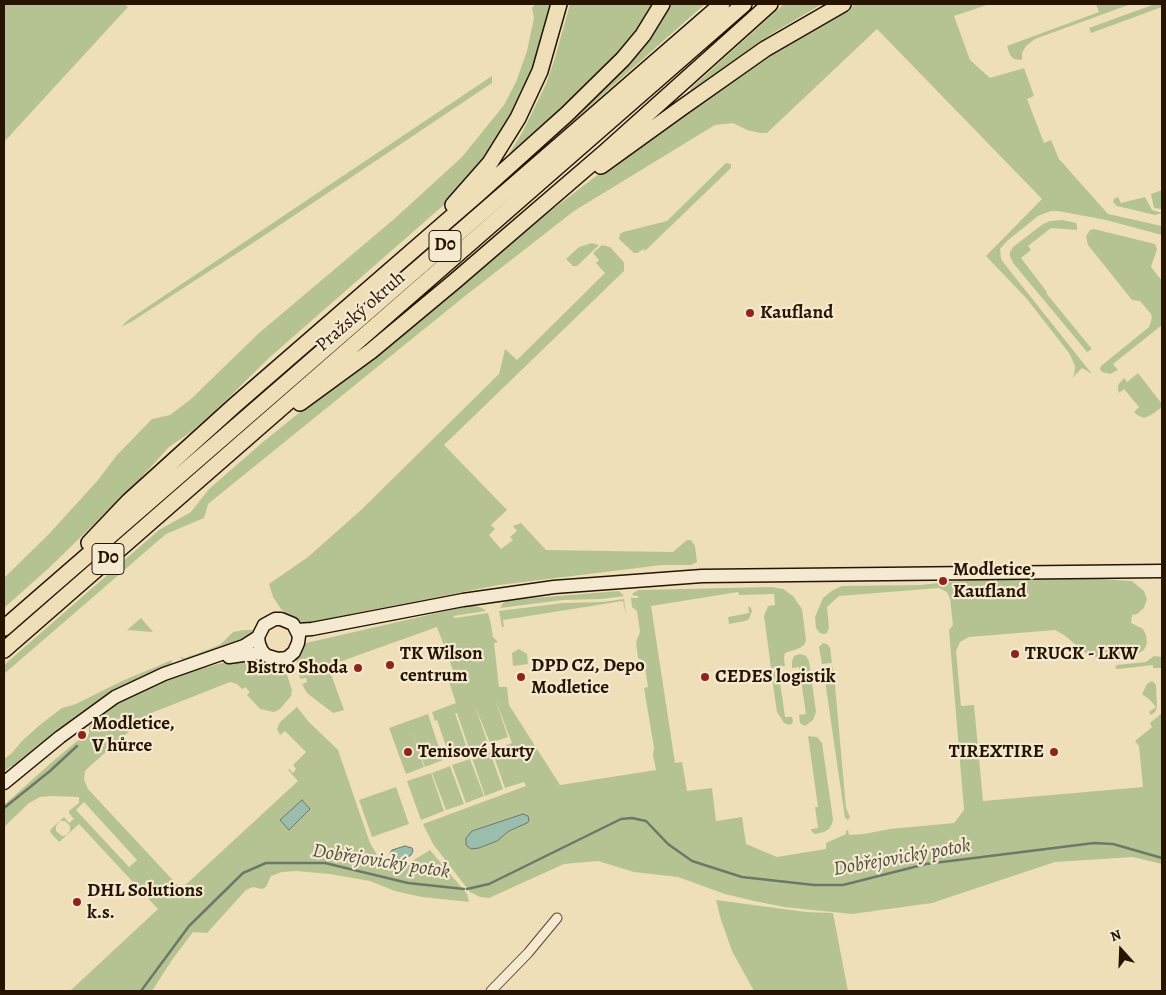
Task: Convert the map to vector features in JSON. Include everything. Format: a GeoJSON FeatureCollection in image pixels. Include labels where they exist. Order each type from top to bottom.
{"type":"FeatureCollection","features":[{"type":"Feature","properties":{"kind":"highway"},"geometry":{"type":"LineString","coordinates":[[396,265],[490,163],[509,133],[540,71],[559,4]]}},
{"type":"Feature","properties":{"kind":"highway"},"geometry":{"type":"LineString","coordinates":[[38,599],[129,501],[235,405],[521,156],[599,84],[643,35],[662,4]]}},
{"type":"Feature","properties":{"kind":"highway","name":"Pražský okruh"},"geometry":{"type":"LineString","coordinates":[[4,628],[722,4]]}},
{"type":"Feature","properties":{"kind":"highway","name":"Pražský okruh"},"geometry":{"type":"LineString","coordinates":[[4,650],[744,4]]}},
{"type":"Feature","properties":{"kind":"highway"},"geometry":{"type":"LineString","coordinates":[[494,247],[721,79],[766,49],[843,4]]}},
{"type":"Feature","properties":{"kind":"highway"},"geometry":{"type":"LineString","coordinates":[[494,247],[604,152],[767,6]]}},
{"type":"Feature","properties":{"kind":"highway","name":"D0"},"geometry":{"type":"LineString","coordinates":[[213,468],[372,351],[494,247]]}},
{"type":"Feature","properties":{"kind":"main road"},"geometry":{"type":"LineString","coordinates":[[297,630],[312,629],[447,602],[554,587],[702,576],[1162,571]]}},
{"type":"Feature","properties":{"kind":"main road"},"geometry":{"type":"LineString","coordinates":[[298,643],[311,637],[383,615]]}},
{"type":"Feature","properties":{"kind":"main road"},"geometry":{"type":"LineString","coordinates":[[4,783],[105,704],[139,684],[180,668],[244,646],[258,637],[264,625],[275,619],[287,621],[297,630],[298,643],[294,652],[287,658],[278,660],[258,653],[246,654],[180,668]]}},
{"type":"Feature","properties":{"kind":"main road"},"geometry":{"type":"LineString","coordinates":[[258,637],[262,651],[267,656]]}},
{"type":"Feature","properties":{"kind":"street"},"geometry":{"type":"LineString","coordinates":[[491,991],[528,953],[557,918]]}},
{"type":"Feature","properties":{"kind":"green space"},"geometry":{"type":"Polygon","coordinates":[[[4,4],[124,4],[128,7],[4,142],[4,4]]]}},
{"type":"Feature","properties":{"kind":"green space"},"geometry":{"type":"Polygon","coordinates":[[[535,4],[555,4],[544,45],[503,136],[454,196],[270,357],[215,411],[191,432],[169,447],[140,479],[50,567],[4,608],[4,578],[49,534],[98,480],[117,455],[152,419],[170,415],[191,399],[259,333],[393,220],[462,157],[504,105],[516,82],[527,51],[534,18],[532,8],[535,4]]]}},
{"type":"Feature","properties":{"kind":"green space"},"geometry":{"type":"Polygon","coordinates":[[[570,4],[657,4],[615,60],[507,162],[505,160],[522,133],[546,84],[570,4]]]}},
{"type":"Feature","properties":{"kind":"green space"},"geometry":{"type":"Polygon","coordinates":[[[668,4],[705,4],[546,145],[544,143],[603,90],[630,59],[668,4]]]}},
{"type":"Feature","properties":{"kind":"green space"},"geometry":{"type":"Polygon","coordinates":[[[784,4],[822,4],[773,33],[690,89],[784,4]]]}},
{"type":"Feature","properties":{"kind":"green space"},"geometry":{"type":"Polygon","coordinates":[[[856,4],[990,4],[954,16],[970,60],[990,78],[1024,68],[1034,96],[1027,99],[1044,143],[1051,140],[1059,159],[1108,214],[1162,226],[1162,235],[1106,220],[1051,211],[1038,216],[1000,249],[1003,262],[1092,374],[1082,368],[1071,379],[1074,375],[1075,366],[1069,353],[1027,299],[986,256],[1042,199],[877,29],[767,133],[747,130],[733,123],[715,125],[574,211],[465,296],[208,504],[204,518],[166,534],[4,674],[4,665],[159,530],[191,512],[209,489],[263,442],[523,232],[617,160],[748,70],[795,39],[856,4]]]}},
{"type":"Feature","properties":{"kind":"green space"},"geometry":{"type":"Polygon","coordinates":[[[1096,4],[1131,4],[1035,39],[1026,46],[1022,53],[1022,60],[1014,59],[1010,55],[1007,46],[1099,12],[1096,4]]]}},
{"type":"Feature","properties":{"kind":"green space"},"geometry":{"type":"Polygon","coordinates":[[[1155,4],[1162,4],[1162,7],[1091,33],[1089,28],[1155,4]]]}},
{"type":"Feature","properties":{"kind":"green space"},"geometry":{"type":"Polygon","coordinates":[[[492,76],[492,83],[262,237],[121,327],[128,320],[492,76]]]}},
{"type":"Feature","properties":{"kind":"green space"},"geometry":{"type":"Polygon","coordinates":[[[726,163],[731,164],[731,168],[645,251],[644,249],[634,253],[619,239],[620,234],[623,232],[667,221],[726,163]]]}},
{"type":"Feature","properties":{"kind":"green space"},"geometry":{"type":"Polygon","coordinates":[[[1162,190],[1162,209],[1154,208],[1151,194],[1162,190]]]}},
{"type":"Feature","properties":{"kind":"green space"},"geometry":{"type":"Polygon","coordinates":[[[1118,197],[1121,203],[1145,197],[1152,210],[1162,213],[1155,215],[1117,206],[1113,202],[1118,197]]]}},
{"type":"Feature","properties":{"kind":"green space"},"geometry":{"type":"Polygon","coordinates":[[[1062,220],[1076,223],[1077,230],[1051,228],[1028,246],[1031,250],[1021,258],[1046,293],[1092,349],[1087,352],[1013,263],[1010,256],[1013,247],[1043,224],[1062,220]]]}},
{"type":"Feature","properties":{"kind":"green space"},"geometry":{"type":"Polygon","coordinates":[[[1094,229],[1155,244],[1157,249],[1151,267],[1162,281],[1162,325],[1113,364],[1118,370],[1110,374],[1102,372],[1101,366],[1149,327],[1152,318],[1140,301],[1132,300],[1088,245],[1086,236],[1090,230],[1094,229]]]}},
{"type":"Feature","properties":{"kind":"green space"},"geometry":{"type":"Polygon","coordinates":[[[592,243],[599,245],[577,266],[573,266],[566,259],[579,247],[592,243]]]}},
{"type":"Feature","properties":{"kind":"green space"},"geometry":{"type":"Polygon","coordinates":[[[602,245],[610,247],[622,260],[624,271],[444,445],[507,510],[491,525],[495,529],[489,535],[501,549],[513,540],[510,537],[517,531],[513,526],[521,523],[546,550],[673,552],[687,540],[691,540],[695,546],[697,562],[691,565],[662,565],[499,585],[299,625],[281,609],[273,597],[269,584],[308,557],[361,510],[499,374],[505,349],[517,360],[605,273],[596,263],[599,260],[593,253],[602,245]]]}},
{"type":"Feature","properties":{"kind":"green space"},"geometry":{"type":"Polygon","coordinates":[[[1138,373],[1162,404],[1162,407],[1144,418],[1134,412],[1139,407],[1124,389],[1119,393],[1118,390],[1118,385],[1124,378],[1127,382],[1138,373]]]}},
{"type":"Feature","properties":{"kind":"green space"},"geometry":{"type":"Polygon","coordinates":[[[999,577],[1070,577],[1132,581],[1144,591],[1147,599],[1144,608],[1137,614],[1132,615],[1131,623],[1143,629],[1147,643],[1144,650],[1137,654],[1098,658],[1087,654],[1055,630],[969,637],[960,642],[956,651],[961,706],[974,705],[983,801],[1143,787],[1139,746],[1135,741],[1152,727],[1150,723],[1162,713],[1162,864],[1133,857],[1055,862],[932,903],[852,914],[784,907],[754,901],[725,894],[678,877],[634,872],[598,861],[564,864],[489,898],[480,897],[470,892],[433,844],[423,824],[526,786],[524,782],[505,788],[492,751],[512,743],[495,699],[508,737],[490,743],[475,706],[488,744],[470,751],[457,713],[455,713],[468,751],[450,758],[437,720],[435,721],[432,712],[456,703],[446,673],[453,670],[437,627],[328,666],[344,710],[333,713],[307,693],[302,684],[307,682],[306,678],[300,679],[296,658],[302,646],[306,643],[472,605],[482,608],[486,611],[453,616],[455,618],[488,613],[493,637],[498,642],[494,643],[499,687],[507,687],[509,705],[560,785],[656,770],[644,688],[648,687],[644,661],[638,658],[636,642],[640,632],[637,611],[632,607],[631,598],[638,598],[638,596],[632,595],[633,593],[639,590],[772,587],[783,589],[793,596],[802,609],[806,640],[800,648],[785,653],[785,666],[771,668],[764,616],[768,606],[775,605],[774,594],[739,595],[738,592],[651,606],[675,763],[682,762],[687,791],[712,788],[716,821],[742,817],[746,844],[777,857],[826,849],[826,843],[846,834],[848,830],[849,835],[954,823],[964,810],[949,630],[953,625],[950,599],[947,592],[939,588],[839,596],[827,607],[829,628],[827,633],[824,634],[820,633],[816,628],[815,617],[823,598],[842,586],[920,585],[999,577]]]}},
{"type":"Feature","properties":{"kind":"green space"},"geometry":{"type":"Polygon","coordinates":[[[619,591],[624,596],[602,599],[563,600],[500,608],[503,603],[509,600],[619,591]]]}},
{"type":"Feature","properties":{"kind":"green space"},"geometry":{"type":"Polygon","coordinates":[[[624,599],[626,615],[623,601],[503,620],[504,627],[502,627],[499,611],[563,603],[602,602],[624,599]]]}},
{"type":"Feature","properties":{"kind":"green space"},"geometry":{"type":"Polygon","coordinates":[[[748,606],[752,611],[749,619],[729,624],[728,617],[749,613],[748,606]]]}},
{"type":"Feature","properties":{"kind":"green space"},"geometry":{"type":"Polygon","coordinates":[[[141,618],[153,632],[127,630],[141,618]]]}},
{"type":"Feature","properties":{"kind":"green space"},"geometry":{"type":"Polygon","coordinates":[[[256,630],[251,638],[184,661],[180,657],[185,658],[212,648],[221,644],[233,632],[256,630]]]}},
{"type":"Feature","properties":{"kind":"green space"},"geometry":{"type":"Polygon","coordinates":[[[823,643],[827,644],[830,648],[832,663],[822,664],[819,647],[823,643]]]}},
{"type":"Feature","properties":{"kind":"green space"},"geometry":{"type":"Polygon","coordinates":[[[519,649],[527,654],[528,664],[513,666],[512,653],[519,649]]]}},
{"type":"Feature","properties":{"kind":"green space"},"geometry":{"type":"Polygon","coordinates":[[[800,654],[806,656],[809,661],[816,712],[813,720],[805,726],[800,723],[799,715],[806,714],[799,667],[792,668],[794,656],[800,654]]]}},
{"type":"Feature","properties":{"kind":"green space"},"geometry":{"type":"Polygon","coordinates":[[[255,656],[278,665],[287,675],[292,690],[291,696],[280,709],[274,712],[260,709],[247,695],[250,692],[245,687],[242,689],[237,684],[230,682],[149,714],[85,771],[84,779],[88,789],[181,889],[298,781],[288,770],[293,773],[296,769],[293,765],[306,752],[285,731],[280,735],[277,729],[280,722],[297,707],[308,721],[338,750],[370,843],[382,863],[386,866],[400,867],[430,850],[467,894],[469,902],[422,897],[395,891],[370,881],[330,874],[296,871],[282,872],[271,876],[266,887],[262,889],[253,887],[246,890],[207,933],[193,932],[152,991],[70,991],[158,909],[79,824],[59,842],[50,832],[51,829],[64,817],[69,823],[74,819],[69,811],[79,803],[79,797],[40,797],[29,803],[4,827],[4,805],[77,741],[89,734],[89,726],[120,702],[174,676],[255,656]],[[84,802],[76,810],[129,867],[137,860],[84,802]],[[60,821],[56,826],[56,831],[62,836],[66,835],[70,831],[70,826],[65,821],[60,821]]]}},
{"type":"Feature","properties":{"kind":"green space"},"geometry":{"type":"Polygon","coordinates":[[[1154,656],[1162,657],[1162,668],[1153,668],[1153,665],[1115,668],[1117,665],[1146,662],[1154,656]]]}},
{"type":"Feature","properties":{"kind":"green space"},"geometry":{"type":"Polygon","coordinates":[[[172,660],[171,665],[84,713],[14,766],[4,771],[4,759],[41,724],[62,708],[76,704],[122,681],[172,660]]]}},
{"type":"Feature","properties":{"kind":"green space"},"geometry":{"type":"Polygon","coordinates":[[[832,666],[846,808],[850,817],[848,820],[845,818],[823,667],[832,666]]]}},
{"type":"Feature","properties":{"kind":"green space"},"geometry":{"type":"Polygon","coordinates":[[[776,670],[777,675],[779,675],[785,717],[792,717],[793,722],[790,725],[784,723],[777,712],[771,671],[776,670]]]}},
{"type":"Feature","properties":{"kind":"green space"},"geometry":{"type":"Polygon","coordinates":[[[1152,681],[1156,685],[1157,707],[1151,715],[1149,712],[1156,707],[1142,694],[1147,684],[1152,681]]]}},
{"type":"Feature","properties":{"kind":"green space"},"geometry":{"type":"Polygon","coordinates":[[[428,714],[443,760],[425,767],[411,729],[424,767],[406,774],[389,728],[428,714]]]}},
{"type":"Feature","properties":{"kind":"green space"},"geometry":{"type":"Polygon","coordinates":[[[808,736],[817,737],[822,743],[833,819],[829,829],[815,834],[811,829],[818,828],[815,807],[818,807],[808,736]]]}},
{"type":"Feature","properties":{"kind":"green space"},"geometry":{"type":"Polygon","coordinates":[[[490,752],[503,789],[485,796],[472,758],[490,752]]]}},
{"type":"Feature","properties":{"kind":"green space"},"geometry":{"type":"Polygon","coordinates":[[[470,759],[484,796],[466,803],[452,765],[470,759]]]}},
{"type":"Feature","properties":{"kind":"green space"},"geometry":{"type":"Polygon","coordinates":[[[450,766],[464,804],[446,810],[432,773],[450,766]]]}},
{"type":"Feature","properties":{"kind":"green space"},"geometry":{"type":"Polygon","coordinates":[[[431,773],[444,811],[421,820],[407,781],[431,773]]]}},
{"type":"Feature","properties":{"kind":"green space"},"geometry":{"type":"Polygon","coordinates":[[[396,787],[409,824],[372,837],[359,800],[396,787]]]}},
{"type":"Feature","properties":{"kind":"green space"},"geometry":{"type":"Polygon","coordinates":[[[716,900],[806,912],[833,913],[848,991],[754,991],[732,951],[716,900]]]}},
{"type":"Feature","properties":{"kind":"shaded area"},"geometry":{"type":"Polygon","coordinates":[[[302,800],[310,809],[289,830],[280,820],[302,800]]]}},
{"type":"Feature","properties":{"kind":"shaded area"},"geometry":{"type":"Polygon","coordinates":[[[523,814],[528,816],[529,821],[509,831],[497,841],[479,848],[471,849],[466,845],[466,838],[472,831],[523,814]]]}},
{"type":"Feature","properties":{"kind":"shaded area"},"geometry":{"type":"Polygon","coordinates":[[[405,846],[412,848],[411,855],[393,860],[390,853],[392,850],[405,846]]]}},
{"type":"Feature","properties":{"kind":"waterway"},"geometry":{"type":"LineString","coordinates":[[4,808],[50,771],[77,746]]}},
{"type":"Feature","properties":{"kind":"waterway","name":"Dobřejovický potok"},"geometry":{"type":"LineString","coordinates":[[467,889],[489,884],[621,819],[632,818],[646,821],[668,844],[692,861],[742,877],[814,885],[843,885],[926,864],[1094,843],[1113,844],[1162,858]]}},
{"type":"Feature","properties":{"kind":"waterway","name":"Dobřejovický potok"},"geometry":{"type":"LineString","coordinates":[[141,991],[189,926],[243,873],[266,863],[325,863],[408,883],[464,889]]}},
{"type":"Feature","properties":{"kind":"place","name":"Kaufland"},"geometry":{"type":"Point","coordinates":[750,313]}},
{"type":"Feature","properties":{"kind":"place","name":"Modletice, Kaufland"},"geometry":{"type":"Point","coordinates":[943,581]}},
{"type":"Feature","properties":{"kind":"place","name":"TRUCK - LKW"},"geometry":{"type":"Point","coordinates":[1015,654]}},
{"type":"Feature","properties":{"kind":"place","name":"TK Wilson centrum"},"geometry":{"type":"Point","coordinates":[390,665]}},
{"type":"Feature","properties":{"kind":"place","name":"Bistro Shoda"},"geometry":{"type":"Point","coordinates":[358,668]}},
{"type":"Feature","properties":{"kind":"place","name":"DPD CZ, Depo Modletice"},"geometry":{"type":"Point","coordinates":[521,677]}},
{"type":"Feature","properties":{"kind":"place","name":"CEDES logistik"},"geometry":{"type":"Point","coordinates":[705,677]}},
{"type":"Feature","properties":{"kind":"place","name":"Modletice, V hůrce"},"geometry":{"type":"Point","coordinates":[82,735]}},
{"type":"Feature","properties":{"kind":"place","name":"Tenisové kurty"},"geometry":{"type":"Point","coordinates":[408,752]}},
{"type":"Feature","properties":{"kind":"place","name":"TIREXTIRE"},"geometry":{"type":"Point","coordinates":[1054,752]}},
{"type":"Feature","properties":{"kind":"place","name":"DHL Solutions k.s."},"geometry":{"type":"Point","coordinates":[77,902]}}]}
